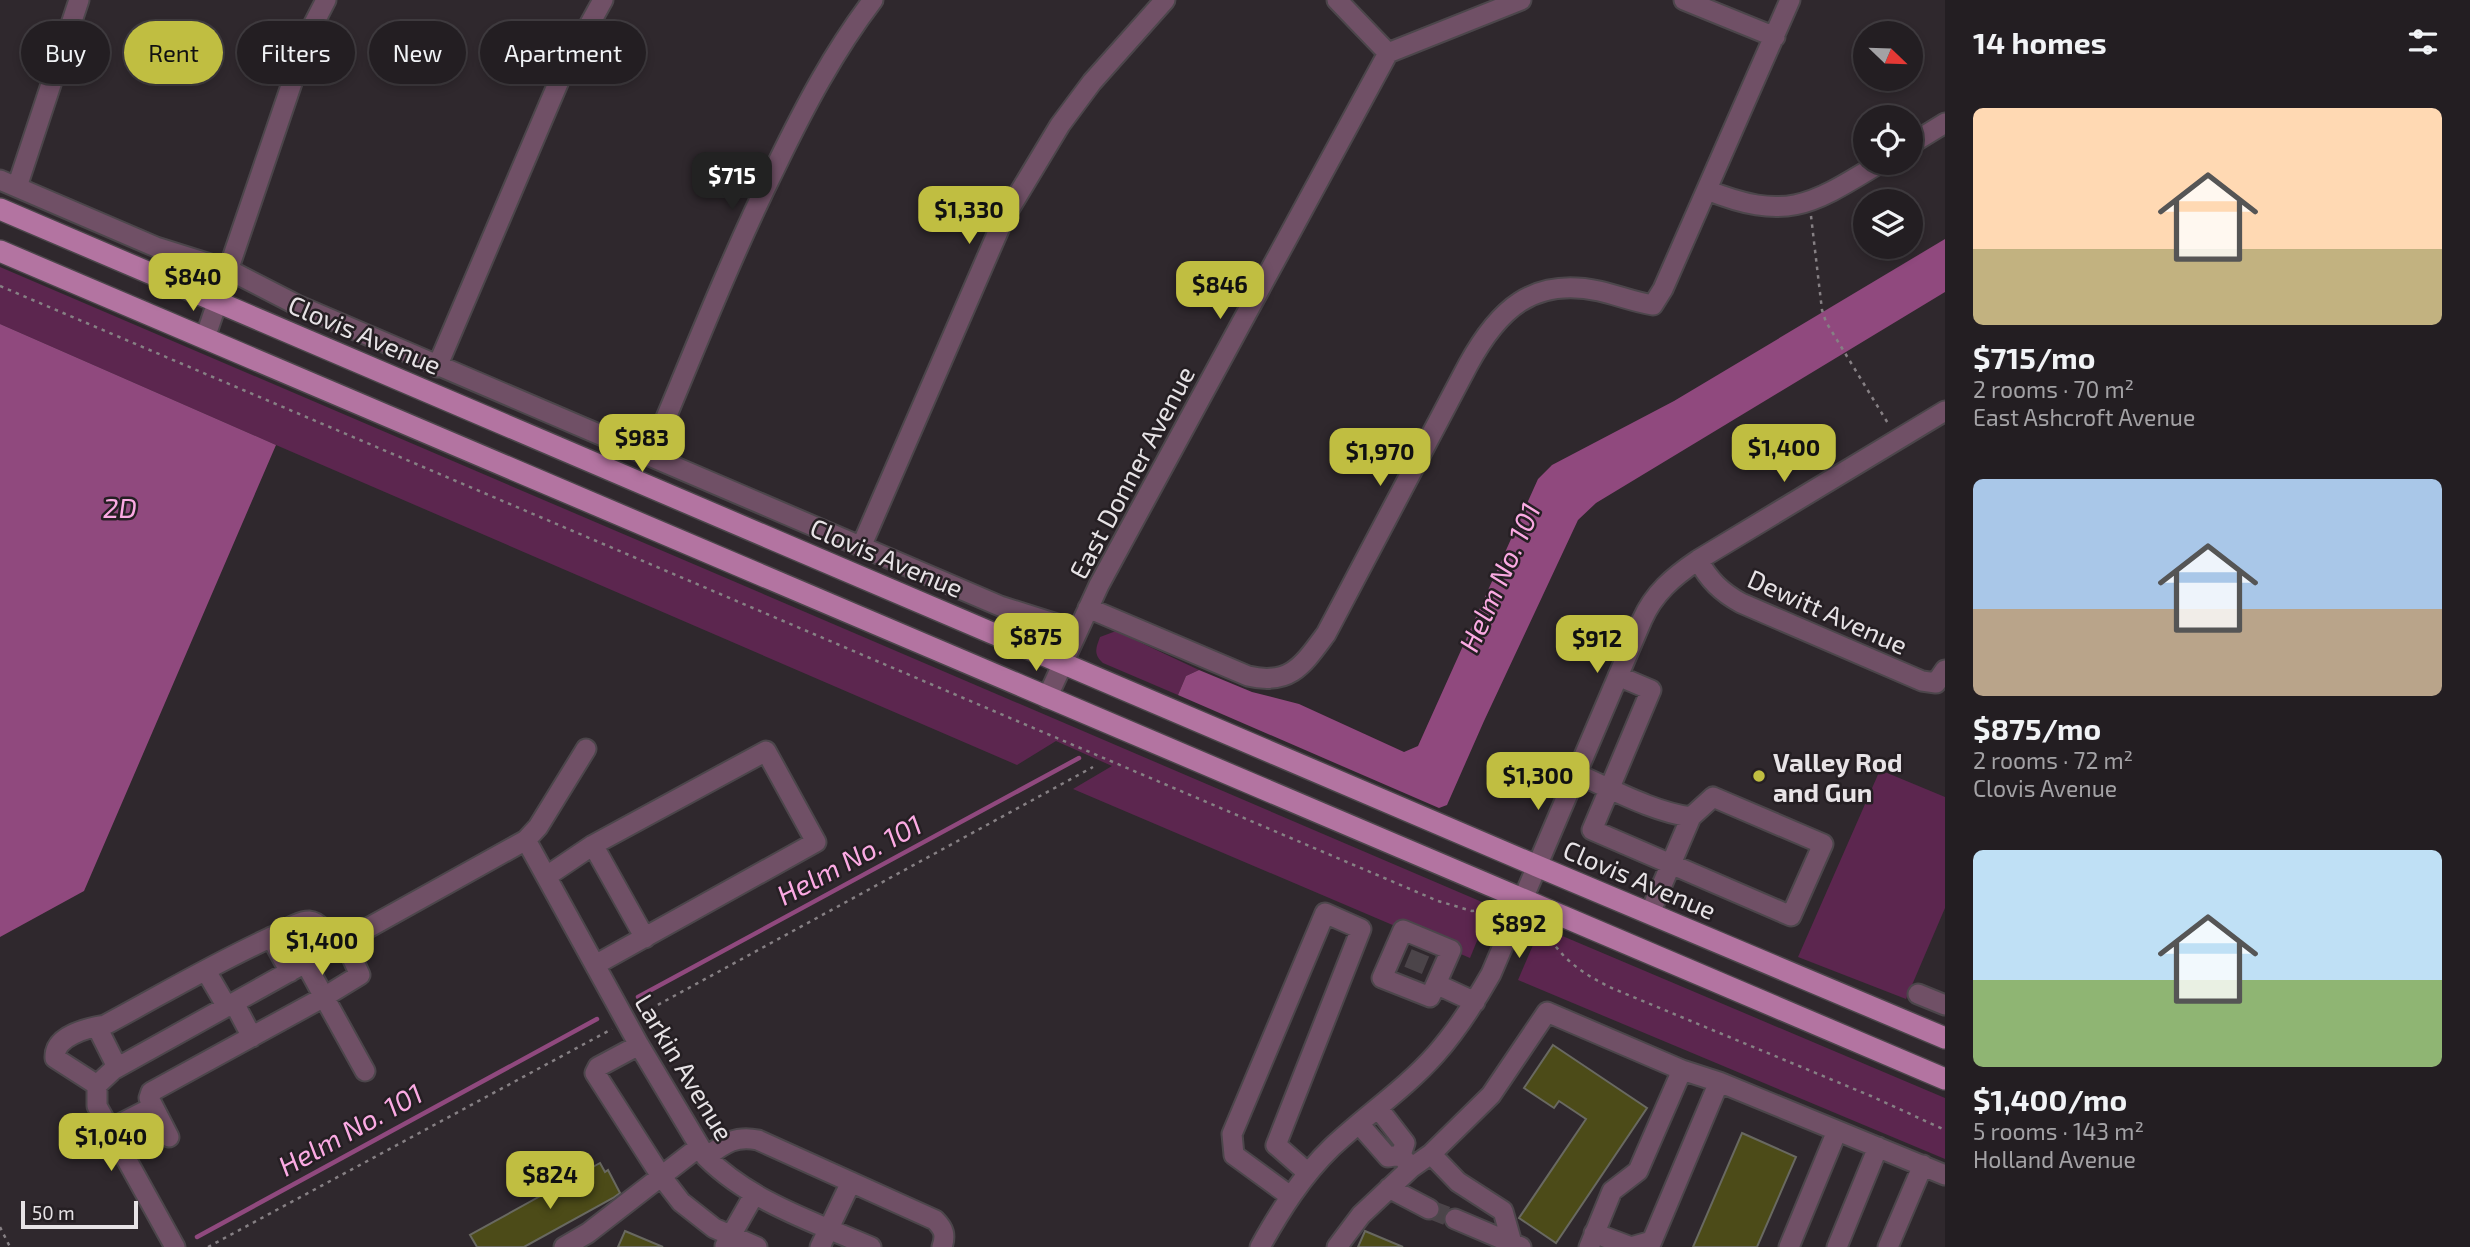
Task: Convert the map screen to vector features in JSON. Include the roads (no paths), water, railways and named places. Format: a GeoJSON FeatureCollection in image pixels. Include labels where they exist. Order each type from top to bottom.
{"type":"FeatureCollection","features":[{"type":"Feature","properties":{"kind":"main road","name":"Clovis Avenue"},"geometry":{"type":"LineString","coordinates":[[0,209],[1945,1038]]}},
{"type":"Feature","properties":{"kind":"main road"},"geometry":{"type":"LineString","coordinates":[[0,251],[1047,698],[1519,909],[1945,1079]]}},
{"type":"Feature","properties":{"kind":"street"},"geometry":{"type":"LineString","coordinates":[[79,0],[8,183],[156,247],[229,270],[297,305],[1000,606],[1076,632]]}},
{"type":"Feature","properties":{"kind":"street"},"geometry":{"type":"LineString","coordinates":[[205,338],[309,33],[326,0]]}},
{"type":"Feature","properties":{"kind":"street"},"geometry":{"type":"LineString","coordinates":[[438,366],[562,74],[603,0]]}},
{"type":"Feature","properties":{"kind":"street"},"geometry":{"type":"LineString","coordinates":[[650,456],[755,208],[822,78],[873,0]]}},
{"type":"Feature","properties":{"kind":"street"},"geometry":{"type":"LineString","coordinates":[[861,547],[1004,218],[1060,125],[1092,82],[1165,0]]}},
{"type":"Feature","properties":{"kind":"street"},"geometry":{"type":"LineString","coordinates":[[1337,0],[1388,53],[1521,0]]}},
{"type":"Feature","properties":{"kind":"street"},"geometry":{"type":"LineString","coordinates":[[1684,0],[1775,37]]}},
{"type":"Feature","properties":{"kind":"street"},"geometry":{"type":"LineString","coordinates":[[1088,608],[1248,676],[1268,681],[1297,669],[1326,634],[1481,340],[1497,318],[1516,303],[1539,292],[1567,288],[1598,291],[1653,304],[1663,289],[1790,0]]}},
{"type":"Feature","properties":{"kind":"street","name":"East Donner Avenue"},"geometry":{"type":"LineString","coordinates":[[1047,698],[1088,608],[1388,53]]}},
{"type":"Feature","properties":{"kind":"street"},"geometry":{"type":"LineString","coordinates":[[1923,137],[1945,123]]}},
{"type":"Feature","properties":{"kind":"street"},"geometry":{"type":"LineString","coordinates":[[1707,190],[1766,207],[1791,206],[1813,201],[1860,175]]}},
{"type":"Feature","properties":{"kind":"street"},"geometry":{"type":"LineString","coordinates":[[1260,1247],[1290,1196],[1308,1173],[1331,1148],[1436,1054],[1475,1002],[1491,974],[1647,608],[1655,596],[1674,576],[1698,560],[1945,411]]}},
{"type":"Feature","properties":{"kind":"street","name":"Dewitt Avenue"},"geometry":{"type":"LineString","coordinates":[[1698,560],[1708,577],[1723,593],[1741,603],[1922,681],[1936,683],[1945,670]]}},
{"type":"Feature","properties":{"kind":"street"},"geometry":{"type":"LineString","coordinates":[[1618,676],[1651,690],[1592,830],[1671,864],[1791,916],[1822,845],[1713,797],[1691,817],[1671,864],[1650,913]]}},
{"type":"Feature","properties":{"kind":"street"},"geometry":{"type":"LineString","coordinates":[[175,1247],[97,1105],[97,1085],[117,1067],[526,840],[538,827],[586,749]]}},
{"type":"Feature","properties":{"kind":"street"},"geometry":{"type":"LineString","coordinates":[[547,876],[593,845],[766,751],[816,842],[595,965]]}},
{"type":"Feature","properties":{"kind":"street"},"geometry":{"type":"LineString","coordinates":[[1577,774],[1675,815],[1691,817]]}},
{"type":"Feature","properties":{"kind":"street","name":"Larkin Avenue"},"geometry":{"type":"LineString","coordinates":[[526,840],[639,1045],[703,1152],[721,1172],[754,1195],[871,1247]]}},
{"type":"Feature","properties":{"kind":"street"},"geometry":{"type":"LineString","coordinates":[[593,845],[645,937]]}},
{"type":"Feature","properties":{"kind":"street"},"geometry":{"type":"LineString","coordinates":[[1290,1196],[1234,1154],[1232,1134],[1325,914],[1362,929],[1276,1145],[1308,1173]]}},
{"type":"Feature","properties":{"kind":"street"},"geometry":{"type":"LineString","coordinates":[[97,1085],[55,1058],[58,1044],[87,1028],[105,1025],[271,937],[310,921],[340,945],[360,975],[151,1092],[149,1098],[169,1137]]}},
{"type":"Feature","properties":{"kind":"street"},"geometry":{"type":"LineString","coordinates":[[1403,930],[1451,950],[1437,975],[1430,997],[1382,978],[1401,955],[1403,930]]}},
{"type":"Feature","properties":{"kind":"street"},"geometry":{"type":"LineString","coordinates":[[271,937],[324,997],[365,1071]]}},
{"type":"Feature","properties":{"kind":"street"},"geometry":{"type":"LineString","coordinates":[[206,971],[252,1037]]}},
{"type":"Feature","properties":{"kind":"street"},"geometry":{"type":"LineString","coordinates":[[1437,975],[1475,1002]]}},
{"type":"Feature","properties":{"kind":"street"},"geometry":{"type":"LineString","coordinates":[[1919,994],[1945,1005]]}},
{"type":"Feature","properties":{"kind":"street"},"geometry":{"type":"LineString","coordinates":[[1359,1124],[1388,1157],[1406,1162],[1432,1154],[1491,1095],[1547,1012],[1682,1070],[1719,1082],[1945,1175]]}},
{"type":"Feature","properties":{"kind":"street"},"geometry":{"type":"LineString","coordinates":[[97,1027],[117,1067]]}},
{"type":"Feature","properties":{"kind":"street"},"geometry":{"type":"LineString","coordinates":[[639,1045],[598,1067],[595,1073],[661,1176],[681,1202],[727,1241],[757,1247]]}},
{"type":"Feature","properties":{"kind":"street"},"geometry":{"type":"LineString","coordinates":[[1682,1070],[1638,1171],[1612,1191],[1591,1240],[1631,1247],[1652,1241],[1719,1082]]}},
{"type":"Feature","properties":{"kind":"street"},"geometry":{"type":"LineString","coordinates":[[110,1129],[153,1107]]}},
{"type":"Feature","properties":{"kind":"street"},"geometry":{"type":"LineString","coordinates":[[1337,1247],[1361,1215],[1389,1188],[1406,1162],[1405,1143],[1378,1108]]}},
{"type":"Feature","properties":{"kind":"street"},"geometry":{"type":"LineString","coordinates":[[1788,1247],[1837,1131]]}},
{"type":"Feature","properties":{"kind":"street"},"geometry":{"type":"LineString","coordinates":[[564,1247],[588,1233],[661,1176],[703,1152],[728,1141],[746,1138],[758,1140],[935,1220],[946,1237],[942,1247]]}},
{"type":"Feature","properties":{"kind":"street"},"geometry":{"type":"LineString","coordinates":[[1837,1247],[1878,1147]]}},
{"type":"Feature","properties":{"kind":"street"},"geometry":{"type":"LineString","coordinates":[[1432,1154],[1458,1182],[1503,1211],[1517,1245]]}},
{"type":"Feature","properties":{"kind":"street"},"geometry":{"type":"LineString","coordinates":[[1888,1247],[1923,1165]]}},
{"type":"Feature","properties":{"kind":"street"},"geometry":{"type":"LineString","coordinates":[[820,1247],[851,1182]]}},
{"type":"Feature","properties":{"kind":"street"},"geometry":{"type":"LineString","coordinates":[[1389,1188],[1429,1209]]}},
{"type":"Feature","properties":{"kind":"street"},"geometry":{"type":"LineString","coordinates":[[727,1241],[754,1195]]}},
{"type":"Feature","properties":{"kind":"street"},"geometry":{"type":"LineString","coordinates":[[1455,1219],[1517,1245]]}},
{"type":"Feature","properties":{"kind":"water"},"geometry":{"type":"Polygon","coordinates":[[[1945,239],[1945,292],[1596,503],[1578,520],[1447,805],[1439,808],[1178,695],[1186,676],[1199,670],[1252,692],[1299,704],[1404,752],[1418,746],[1538,479],[1552,465],[1674,401],[1912,259],[1923,259],[1923,252],[1945,239]]]}},
{"type":"Feature","properties":{"kind":"water","name":"2D"},"geometry":{"type":"Polygon","coordinates":[[[0,324],[276,445],[84,891],[0,937],[0,324]]]}},
{"type":"Feature","properties":{"kind":"waterway","name":"Helm No. 101"},"geometry":{"type":"LineString","coordinates":[[638,997],[1079,758]]}},
{"type":"Feature","properties":{"kind":"waterway","name":"Helm No. 101"},"geometry":{"type":"LineString","coordinates":[[197,1237],[597,1019]]}},
{"type":"Feature","properties":{"kind":"tunnel"},"geometry":{"type":"LineString","coordinates":[[1408,958],[1432,968]]}},
{"type":"Feature","properties":{"kind":"tunnel"},"geometry":{"type":"LineString","coordinates":[[1429,1209],[1455,1219]]}},
{"type":"Feature","properties":{"kind":"place","name":"Valley Rod and Gun"},"geometry":{"type":"Point","coordinates":[1759,776]}}]}
